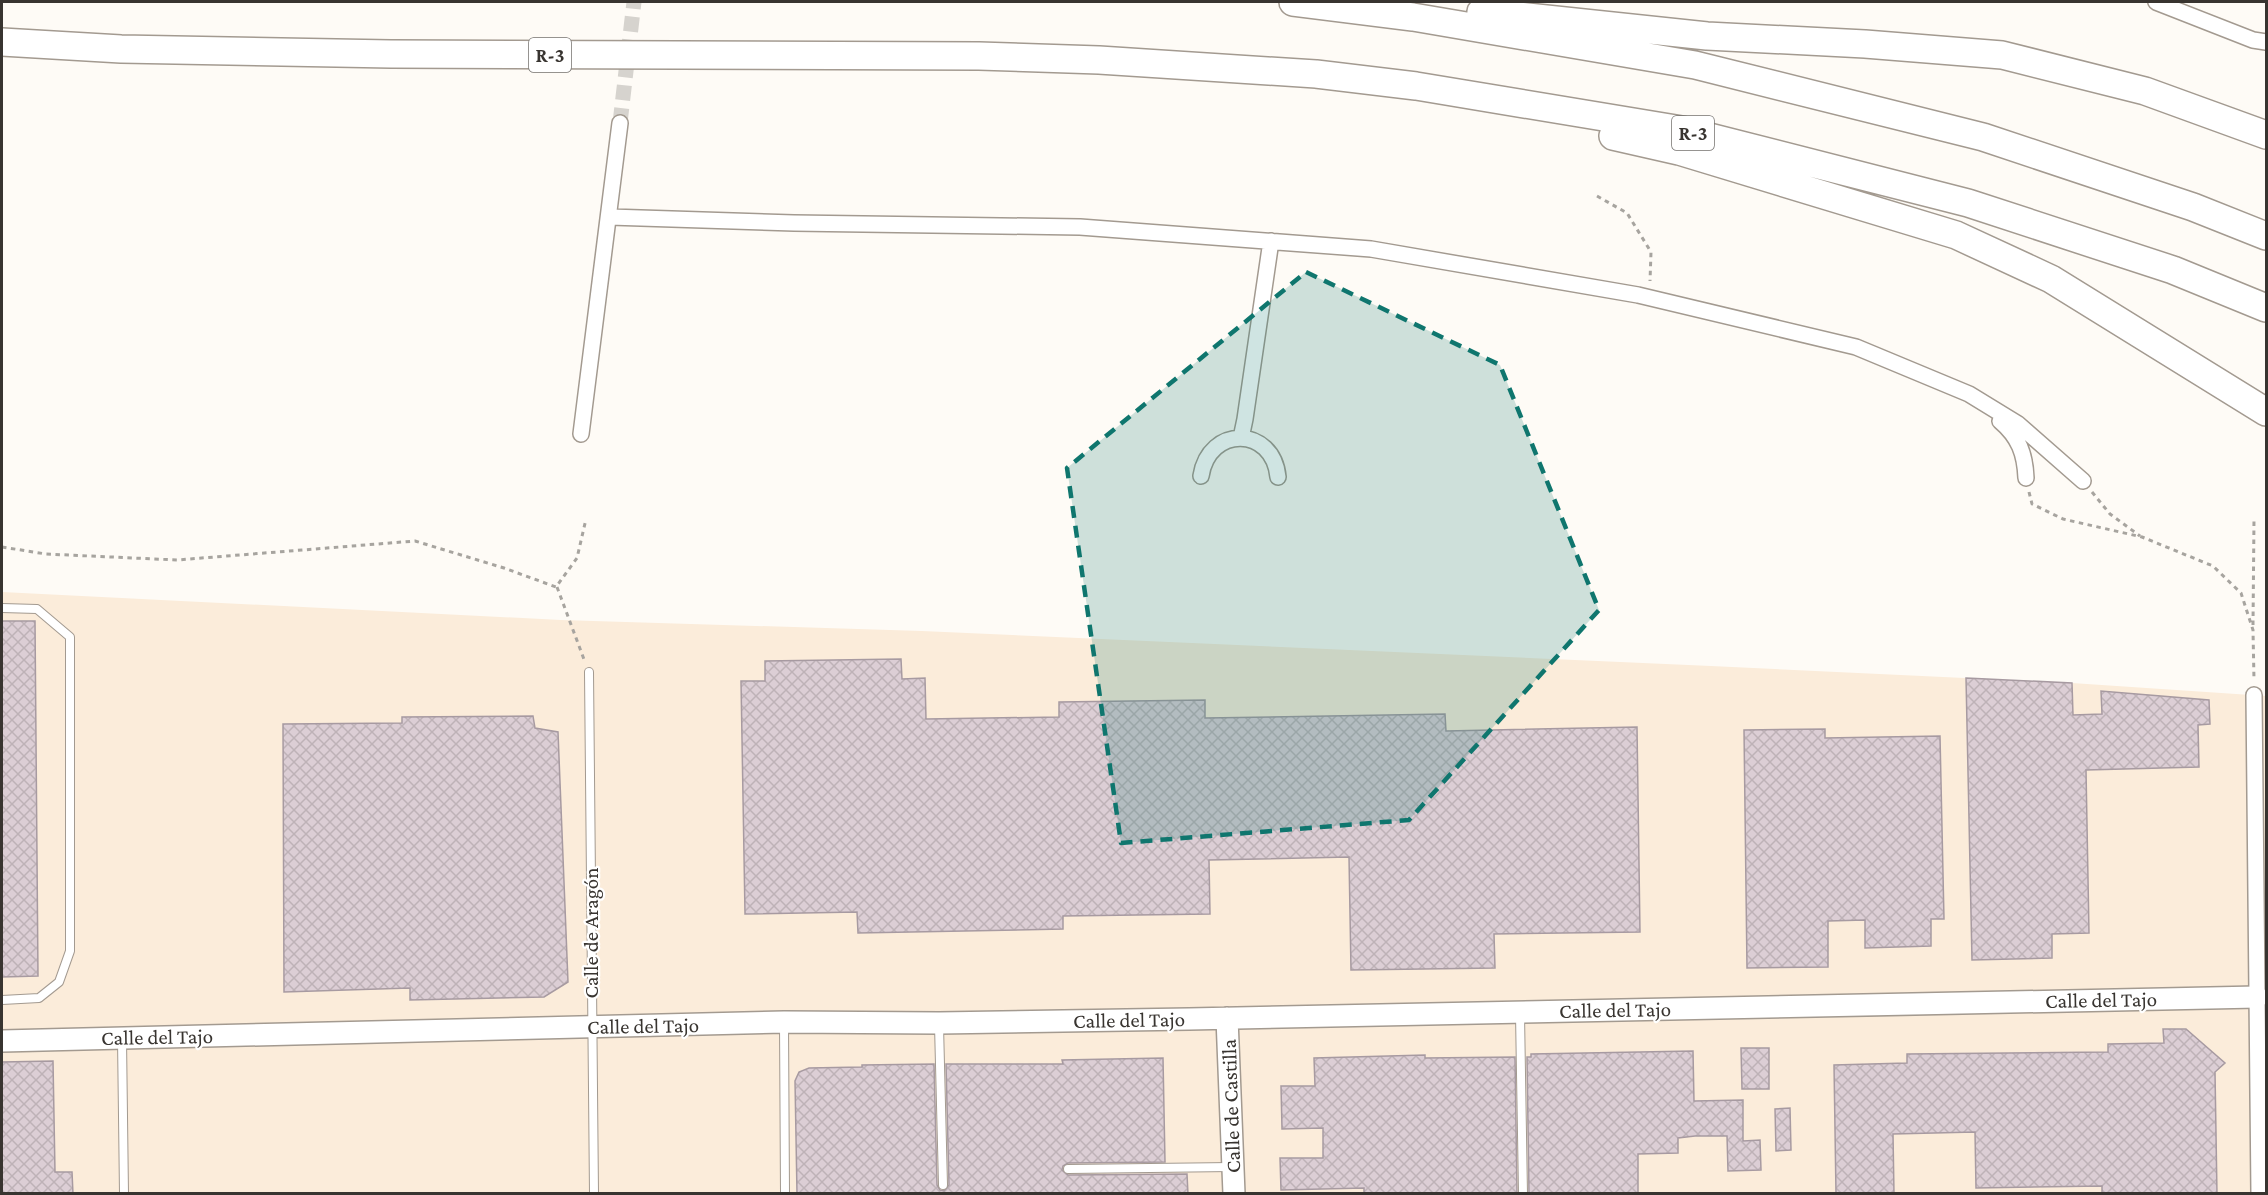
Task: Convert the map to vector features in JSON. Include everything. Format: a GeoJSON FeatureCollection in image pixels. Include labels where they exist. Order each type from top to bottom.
{"type":"FeatureCollection","features":[{"type":"Feature","properties":{"kind":"highway"},"geometry":{"type":"LineString","coordinates":[[1293,2],[1413,17],[1695,65],[1983,137],[2193,207],[2266,236]]}},
{"type":"Feature","properties":{"kind":"highway"},"geometry":{"type":"LineString","coordinates":[[1345,2],[1465,10],[1707,36],[1865,44],[2002,55],[2145,91],[2266,135]]}},
{"type":"Feature","properties":{"kind":"highway","name":"R-3"},"geometry":{"type":"LineString","coordinates":[[2,42],[121,49],[380,54],[979,56],[1099,60],[1316,74],[1416,86],[1682,130],[1968,203],[2173,270],[2266,308]]}},
{"type":"Feature","properties":{"kind":"highway"},"geometry":{"type":"LineString","coordinates":[[1099,60],[1542,120],[1679,150],[1956,235],[2051,279],[2266,412]]}},
{"type":"Feature","properties":{"kind":"street"},"geometry":{"type":"LineString","coordinates":[[2156,2],[2253,40],[2266,42]]}},
{"type":"Feature","properties":{"kind":"street"},"geometry":{"type":"LineString","coordinates":[[581,434],[620,123]]}},
{"type":"Feature","properties":{"kind":"street"},"geometry":{"type":"LineString","coordinates":[[610,217],[794,223],[1080,227],[1271,241],[1371,249],[1650,298],[1856,347],[1969,394],[2018,424],[2083,481]]}},
{"type":"Feature","properties":{"kind":"street"},"geometry":{"type":"LineString","coordinates":[[1241,438],[1271,241]]}},
{"type":"Feature","properties":{"kind":"street"},"geometry":{"type":"LineString","coordinates":[[1969,394],[2012,431],[2021,446],[2026,478]]}},
{"type":"Feature","properties":{"kind":"street"},"geometry":{"type":"LineString","coordinates":[[1202,476],[1206,457],[1213,448],[1229,439],[1241,438],[1256,441],[1269,452],[1275,460],[1278,477]]}},
{"type":"Feature","properties":{"kind":"street"},"geometry":{"type":"LineString","coordinates":[[2254,695],[2259,1194]]}},
{"type":"Feature","properties":{"kind":"street","name":"Calle del Tajo"},"geometry":{"type":"LineString","coordinates":[[2,1041],[784,1023],[1227,1018],[2257,997]]}},
{"type":"Feature","properties":{"kind":"street","name":"Calle de Castilla"},"geometry":{"type":"LineString","coordinates":[[1227,1018],[1234,1194]]}},
{"type":"Feature","properties":{"kind":"lane"},"geometry":{"type":"LineString","coordinates":[[2,608],[37,609],[70,637],[70,951],[59,982],[39,998],[2,1000]]}},
{"type":"Feature","properties":{"kind":"lane","name":"Calle de Aragón"},"geometry":{"type":"LineString","coordinates":[[589,672],[594,1194]]}},
{"type":"Feature","properties":{"kind":"lane"},"geometry":{"type":"LineString","coordinates":[[1520,1012],[1523,1194]]}},
{"type":"Feature","properties":{"kind":"lane"},"geometry":{"type":"LineString","coordinates":[[784,1023],[784,1194]]}},
{"type":"Feature","properties":{"kind":"lane"},"geometry":{"type":"LineString","coordinates":[[939,1023],[943,1185]]}},
{"type":"Feature","properties":{"kind":"lane"},"geometry":{"type":"LineString","coordinates":[[122,1038],[124,1194]]}},
{"type":"Feature","properties":{"kind":"lane"},"geometry":{"type":"LineString","coordinates":[[1068,1169],[1233,1167]]}},
{"type":"Feature","properties":{"kind":"path"},"geometry":{"type":"LineString","coordinates":[[1597,196],[1627,213],[1651,252],[1650,298]]}},
{"type":"Feature","properties":{"kind":"path"},"geometry":{"type":"LineString","coordinates":[[2026,478],[2032,504],[2063,519],[2142,537],[2213,566],[2241,593],[2253,630]]}},
{"type":"Feature","properties":{"kind":"path"},"geometry":{"type":"LineString","coordinates":[[2083,481],[2110,514],[2142,537]]}},
{"type":"Feature","properties":{"kind":"path"},"geometry":{"type":"LineString","coordinates":[[556,587],[577,558],[586,519]]}},
{"type":"Feature","properties":{"kind":"path"},"geometry":{"type":"LineString","coordinates":[[2254,519],[2254,695]]}},
{"type":"Feature","properties":{"kind":"path"},"geometry":{"type":"LineString","coordinates":[[2,547],[46,554],[177,560],[415,541],[504,568],[556,587],[589,672]]}},
{"type":"Feature","properties":{"kind":"highlighted area"},"geometry":{"type":"Polygon","coordinates":[[[1306,272],[1500,365],[1599,610],[1409,820],[1121,843],[1067,468],[1306,272]]]}},
{"type":"Feature","properties":{"kind":"shaded area"},"geometry":{"type":"Polygon","coordinates":[[[2,592],[561,620],[922,631],[1711,666],[2072,683],[2266,696],[2266,1193],[2,1194],[2,592]]]}},
{"type":"Feature","properties":{"kind":"building"},"geometry":{"type":"Polygon","coordinates":[[[2,621],[35,621],[38,976],[2,977],[2,621]]]}},
{"type":"Feature","properties":{"kind":"building"},"geometry":{"type":"Polygon","coordinates":[[[901,659],[902,679],[925,678],[926,719],[1059,717],[1059,702],[1205,700],[1205,718],[1445,714],[1446,731],[1637,727],[1640,932],[1494,934],[1495,968],[1351,970],[1349,857],[1209,860],[1210,914],[1063,916],[1063,929],[858,933],[857,912],[745,914],[741,681],[765,681],[765,661],[901,659]]]}},
{"type":"Feature","properties":{"kind":"building"},"geometry":{"type":"Polygon","coordinates":[[[1966,678],[2072,683],[2073,715],[2102,714],[2101,691],[2209,700],[2210,724],[2198,725],[2199,767],[2086,770],[2089,933],[2052,934],[2052,958],[1972,960],[1966,678]]]}},
{"type":"Feature","properties":{"kind":"building"},"geometry":{"type":"Polygon","coordinates":[[[533,716],[535,728],[558,732],[568,982],[544,997],[410,1000],[410,988],[284,992],[283,724],[402,723],[402,717],[533,716]]]}},
{"type":"Feature","properties":{"kind":"building"},"geometry":{"type":"Polygon","coordinates":[[[1825,729],[1825,738],[1940,736],[1944,919],[1931,919],[1931,946],[1865,948],[1865,920],[1828,921],[1828,967],[1747,968],[1744,730],[1825,729]]]}},
{"type":"Feature","properties":{"kind":"building"},"geometry":{"type":"Polygon","coordinates":[[[2163,1029],[2186,1029],[2225,1063],[2215,1072],[2217,1194],[2102,1194],[2102,1186],[1976,1188],[1975,1132],[1893,1134],[1894,1194],[1836,1194],[1834,1065],[1907,1063],[1907,1054],[2108,1052],[2108,1044],[2164,1043],[2163,1029]]]}},
{"type":"Feature","properties":{"kind":"building"},"geometry":{"type":"Polygon","coordinates":[[[1741,1048],[1769,1048],[1769,1089],[1742,1089],[1741,1048]]]}},
{"type":"Feature","properties":{"kind":"building"},"geometry":{"type":"Polygon","coordinates":[[[1693,1051],[1694,1101],[1743,1100],[1743,1141],[1760,1140],[1761,1170],[1728,1171],[1727,1136],[1695,1136],[1678,1138],[1678,1153],[1638,1154],[1638,1194],[1529,1194],[1527,1057],[1531,1057],[1531,1054],[1693,1051]]]}},
{"type":"Feature","properties":{"kind":"building"},"geometry":{"type":"Polygon","coordinates":[[[1425,1055],[1425,1058],[1515,1057],[1517,1194],[1364,1194],[1364,1188],[1281,1190],[1280,1158],[1323,1158],[1323,1128],[1282,1129],[1281,1086],[1315,1086],[1314,1058],[1425,1055]]]}},
{"type":"Feature","properties":{"kind":"building"},"geometry":{"type":"Polygon","coordinates":[[[1163,1058],[1165,1162],[1068,1163],[1063,1166],[1062,1170],[1068,1175],[1187,1174],[1188,1194],[797,1194],[795,1081],[799,1072],[809,1068],[934,1064],[937,1185],[940,1190],[944,1191],[949,1185],[946,1064],[1063,1064],[1062,1060],[1163,1058]]]}},
{"type":"Feature","properties":{"kind":"building"},"geometry":{"type":"Polygon","coordinates":[[[53,1061],[55,1172],[72,1172],[73,1194],[2,1194],[2,1062],[53,1061]]]}},
{"type":"Feature","properties":{"kind":"building"},"geometry":{"type":"Polygon","coordinates":[[[1790,1108],[1791,1150],[1776,1151],[1775,1109],[1790,1108]]]}},
{"type":"Feature","properties":{"kind":"tunnel"},"geometry":{"type":"LineString","coordinates":[[620,123],[634,2]]}}]}
